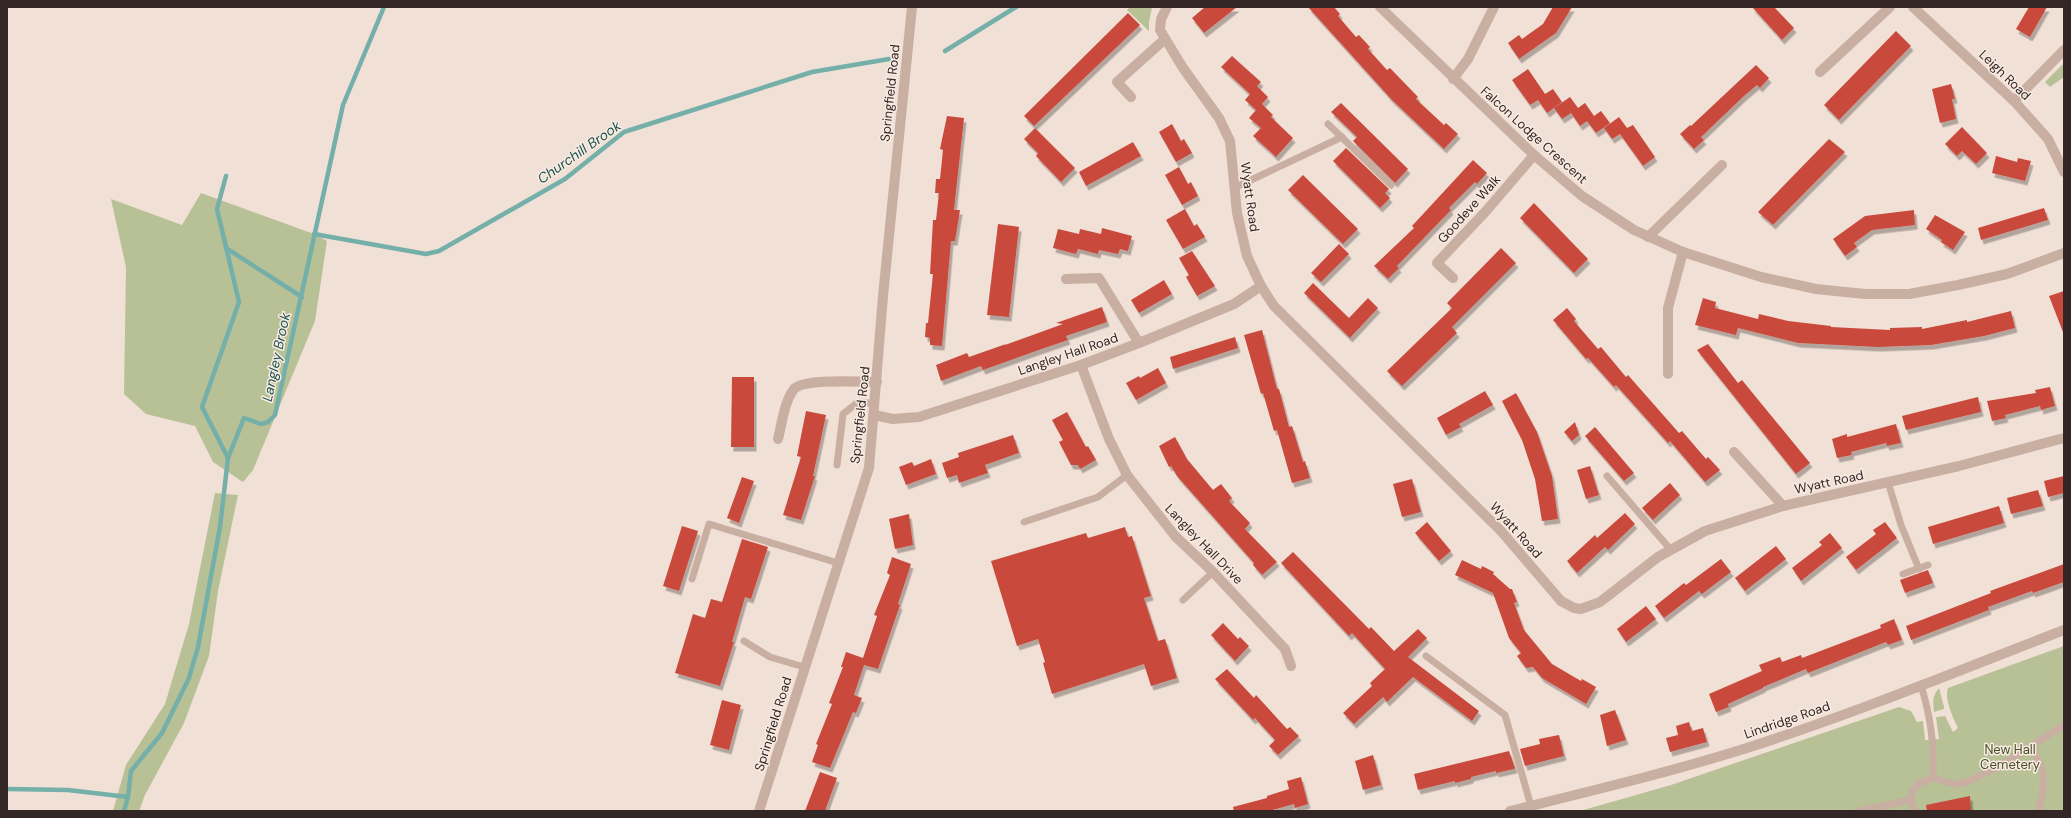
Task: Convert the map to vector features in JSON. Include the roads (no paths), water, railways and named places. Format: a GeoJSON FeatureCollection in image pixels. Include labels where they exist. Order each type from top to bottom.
{"type":"FeatureCollection","features":[{"type":"Feature","properties":{"kind":"street","name":"Springfield Road"},"geometry":{"type":"LineString","coordinates":[[759,811],[869,468],[883,296],[912,7]]}},
{"type":"Feature","properties":{"kind":"street","name":"Wyatt Road"},"geometry":{"type":"LineString","coordinates":[[1168,7],[1161,19],[1160,30],[1164,39],[1219,118],[1230,142],[1236,213],[1247,256],[1261,286],[1274,306],[1496,526],[1565,604],[1581,609],[1600,602],[1671,550],[1704,531],[1783,506],[1959,466],[2064,438]]}},
{"type":"Feature","properties":{"kind":"street","name":"Falcon Lodge Crescent"},"geometry":{"type":"LineString","coordinates":[[1380,7],[1453,79],[1534,155],[1582,196],[1634,230],[1683,252],[1761,277],[1816,289],[1865,294],[1909,294],[1958,285],[2007,274],[2064,253]]}},
{"type":"Feature","properties":{"kind":"street"},"geometry":{"type":"LineString","coordinates":[[1453,79],[1468,59],[1494,7]]}},
{"type":"Feature","properties":{"kind":"street"},"geometry":{"type":"LineString","coordinates":[[1820,72],[1890,7]]}},
{"type":"Feature","properties":{"kind":"street","name":"Leigh Road"},"geometry":{"type":"LineString","coordinates":[[1913,7],[2014,101],[2048,139],[2064,172]]}},
{"type":"Feature","properties":{"kind":"street"},"geometry":{"type":"LineString","coordinates":[[1130,97],[1117,82],[1164,39]]}},
{"type":"Feature","properties":{"kind":"street"},"geometry":{"type":"LineString","coordinates":[[2014,101],[2064,50]]}},
{"type":"Feature","properties":{"kind":"street","name":"Goodeve Walk"},"geometry":{"type":"LineString","coordinates":[[1453,278],[1437,263],[1487,210],[1534,155]]}},
{"type":"Feature","properties":{"kind":"street"},"geometry":{"type":"LineString","coordinates":[[1648,237],[1722,165]]}},
{"type":"Feature","properties":{"kind":"street"},"geometry":{"type":"LineString","coordinates":[[1668,374],[1668,308],[1683,252]]}},
{"type":"Feature","properties":{"kind":"street"},"geometry":{"type":"LineString","coordinates":[[1066,279],[1099,278],[1139,343]]}},
{"type":"Feature","properties":{"kind":"street","name":"Langley Hall Road"},"geometry":{"type":"LineString","coordinates":[[874,415],[893,419],[919,417],[1081,365],[1234,304],[1261,286]]}},
{"type":"Feature","properties":{"kind":"street","name":"Langley Hall Drive"},"geometry":{"type":"LineString","coordinates":[[1081,365],[1109,438],[1127,475],[1175,536],[1213,572],[1285,649],[1291,666]]}},
{"type":"Feature","properties":{"kind":"street"},"geometry":{"type":"LineString","coordinates":[[778,439],[790,397],[795,388],[809,381],[877,382]]}},
{"type":"Feature","properties":{"kind":"street"},"geometry":{"type":"LineString","coordinates":[[1734,452],[1783,506]]}},
{"type":"Feature","properties":{"kind":"street","name":"Lindridge Road"},"geometry":{"type":"LineString","coordinates":[[1510,811],[1653,776],[1750,746],[1921,685],[2064,630]]}},
{"type":"Feature","properties":{"kind":"lane"},"geometry":{"type":"LineString","coordinates":[[1328,124],[1391,185]]}},
{"type":"Feature","properties":{"kind":"lane"},"geometry":{"type":"LineString","coordinates":[[1234,188],[1342,137]]}},
{"type":"Feature","properties":{"kind":"lane"},"geometry":{"type":"LineString","coordinates":[[837,465],[843,414],[857,403],[875,403]]}},
{"type":"Feature","properties":{"kind":"lane"},"geometry":{"type":"LineString","coordinates":[[1024,522],[1098,497],[1127,475]]}},
{"type":"Feature","properties":{"kind":"lane"},"geometry":{"type":"LineString","coordinates":[[1607,476],[1671,550]]}},
{"type":"Feature","properties":{"kind":"lane"},"geometry":{"type":"LineString","coordinates":[[1888,482],[1901,525],[1919,569]]}},
{"type":"Feature","properties":{"kind":"lane"},"geometry":{"type":"LineString","coordinates":[[692,579],[709,524],[838,563]]}},
{"type":"Feature","properties":{"kind":"lane"},"geometry":{"type":"LineString","coordinates":[[1903,574],[1928,565]]}},
{"type":"Feature","properties":{"kind":"lane"},"geometry":{"type":"LineString","coordinates":[[1184,600],[1213,572]]}},
{"type":"Feature","properties":{"kind":"lane"},"geometry":{"type":"LineString","coordinates":[[744,641],[770,657],[804,667]]}},
{"type":"Feature","properties":{"kind":"lane"},"geometry":{"type":"LineString","coordinates":[[1426,656],[1505,715],[1530,806]]}},
{"type":"Feature","properties":{"kind":"lane"},"geometry":{"type":"LineString","coordinates":[[1921,685],[1930,716],[1934,748],[1933,778]]}},
{"type":"Feature","properties":{"kind":"lane"},"geometry":{"type":"LineString","coordinates":[[1915,811],[1911,800],[1911,793],[1918,784],[1933,778],[1957,784],[1975,779],[2032,746],[2064,725]]}},
{"type":"Feature","properties":{"kind":"lane"},"geometry":{"type":"LineString","coordinates":[[2032,746],[2043,768],[2045,777],[2039,811]]}},
{"type":"Feature","properties":{"kind":"lane"},"geometry":{"type":"LineString","coordinates":[[1858,811],[1911,800]]}},
{"type":"Feature","properties":{"kind":"waterway","name":"Langley Brook"},"geometry":{"type":"LineString","coordinates":[[124,811],[128,797],[131,771],[162,733],[189,678],[198,647],[220,527],[228,458],[244,418],[261,424],[268,422],[275,415],[343,105],[384,7]]}},
{"type":"Feature","properties":{"kind":"waterway","name":"Churchill Brook"},"geometry":{"type":"LineString","coordinates":[[945,51],[1016,7]]}},
{"type":"Feature","properties":{"kind":"waterway","name":"Churchill Brook"},"geometry":{"type":"LineString","coordinates":[[314,234],[426,254],[439,251],[565,179],[624,132],[812,72],[889,59]]}},
{"type":"Feature","properties":{"kind":"waterway"},"geometry":{"type":"LineString","coordinates":[[226,176],[217,209],[239,302],[202,407],[228,458]]}},
{"type":"Feature","properties":{"kind":"waterway"},"geometry":{"type":"LineString","coordinates":[[226,248],[302,297]]}},
{"type":"Feature","properties":{"kind":"waterway"},"geometry":{"type":"LineString","coordinates":[[7,789],[68,790],[128,797]]}},
{"type":"Feature","properties":{"kind":"park label","name":"New Hall Cemetery"},"geometry":{"type":"Point","coordinates":[2010,756]}}]}
